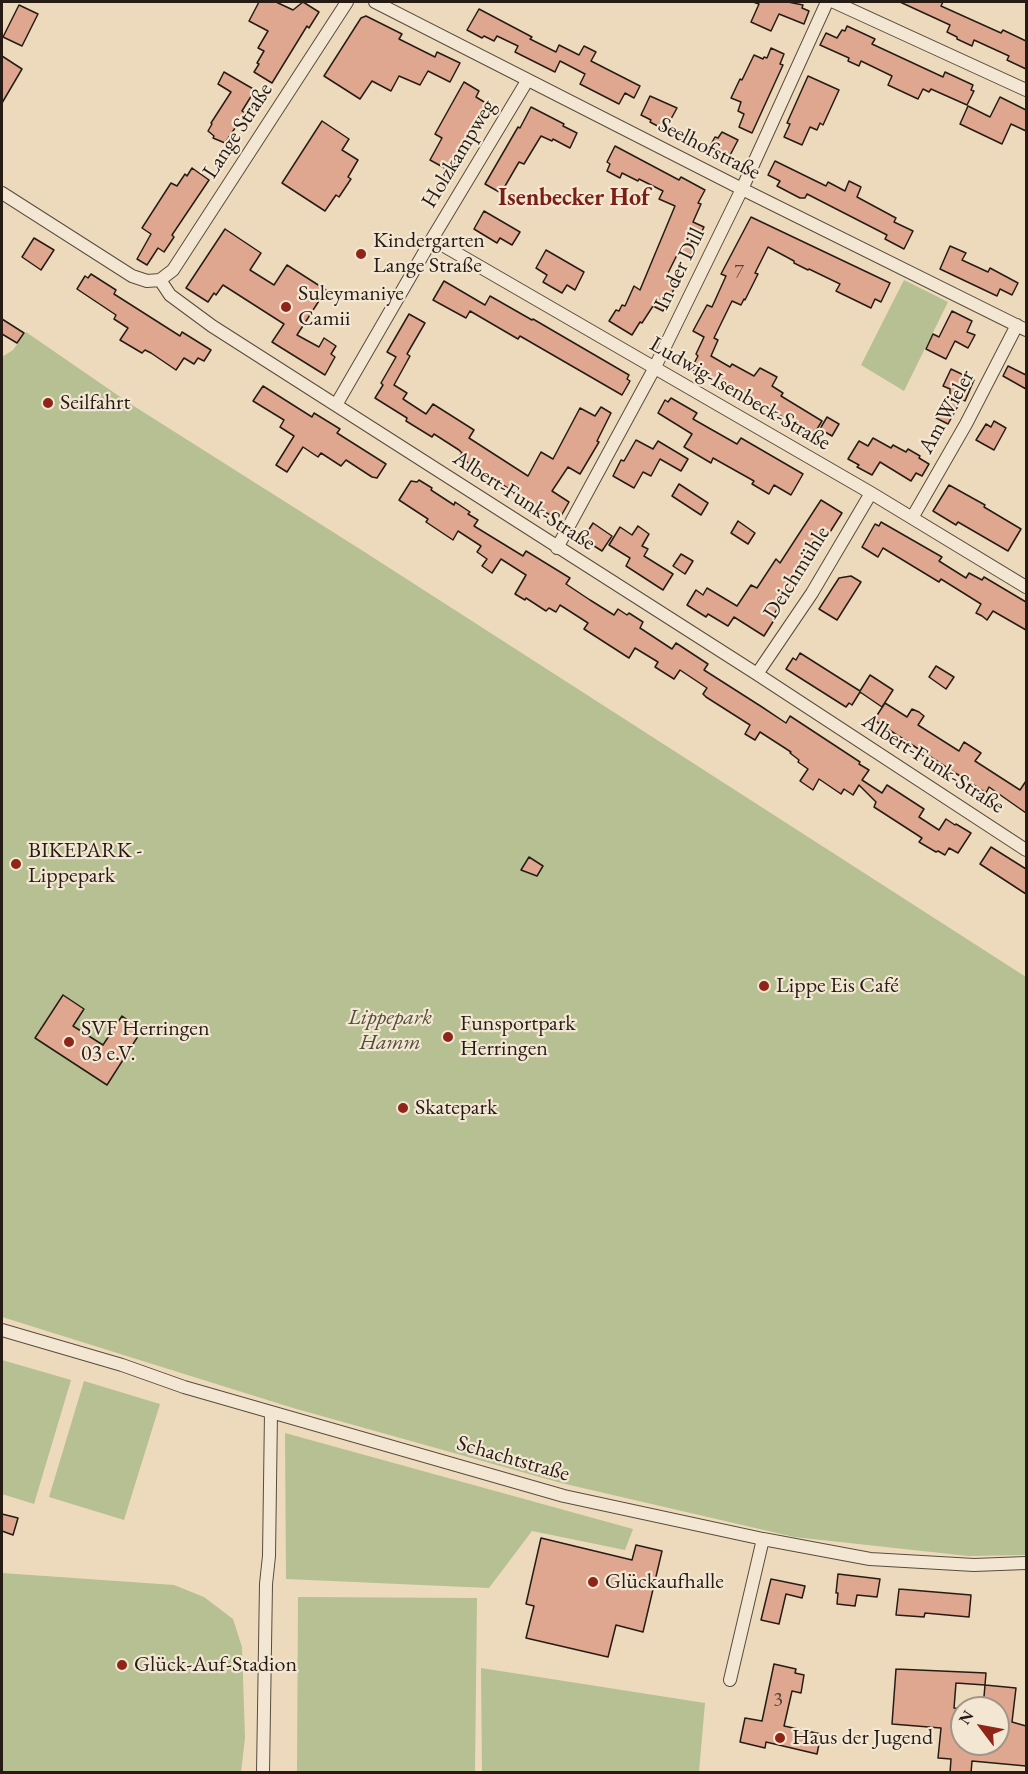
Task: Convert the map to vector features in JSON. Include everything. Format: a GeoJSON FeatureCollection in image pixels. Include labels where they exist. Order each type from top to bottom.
{"type":"FeatureCollection","features":[{"type":"Feature","properties":{"kind":"street","name":"Lange Straße"},"geometry":{"type":"LineString","coordinates":[[160,280],[173,270],[347,2]]}},
{"type":"Feature","properties":{"kind":"street","name":"Seelhofstraße"},"geometry":{"type":"LineString","coordinates":[[375,2],[527,81],[1022,328]]}},
{"type":"Feature","properties":{"kind":"street","name":"In der Dill"},"geometry":{"type":"LineString","coordinates":[[557,548],[654,369],[742,189],[827,2]]}},
{"type":"Feature","properties":{"kind":"street"},"geometry":{"type":"LineString","coordinates":[[834,2],[1026,90]]}},
{"type":"Feature","properties":{"kind":"street","name":"Holzkampweg"},"geometry":{"type":"LineString","coordinates":[[336,405],[527,81]]}},
{"type":"Feature","properties":{"kind":"street"},"geometry":{"type":"LineString","coordinates":[[2,193],[132,276],[147,281],[160,280]]}},
{"type":"Feature","properties":{"kind":"street","name":"Ludwig-Isenbeck-Straße"},"geometry":{"type":"LineString","coordinates":[[432,239],[871,493],[1026,587]]}},
{"type":"Feature","properties":{"kind":"street","name":"Albert-Funk-Straße"},"geometry":{"type":"LineString","coordinates":[[160,280],[170,295],[212,326],[757,674],[1026,850]]}},
{"type":"Feature","properties":{"kind":"street","name":"Am Wieler"},"geometry":{"type":"LineString","coordinates":[[912,518],[1022,328]]}},
{"type":"Feature","properties":{"kind":"street","name":"Deichmühle"},"geometry":{"type":"LineString","coordinates":[[757,674],[812,593],[871,493]]}},
{"type":"Feature","properties":{"kind":"street","name":"Schachtstraße"},"geometry":{"type":"LineString","coordinates":[[2,1330],[122,1365],[184,1387],[271,1413],[564,1496],[763,1539],[870,1559],[974,1565],[1026,1563]]}},
{"type":"Feature","properties":{"kind":"street"},"geometry":{"type":"LineString","coordinates":[[263,1773],[271,1413]]}},
{"type":"Feature","properties":{"kind":"street"},"geometry":{"type":"LineString","coordinates":[[730,1680],[763,1539]]}},
{"type":"Feature","properties":{"kind":"green space"},"geometry":{"type":"Polygon","coordinates":[[[904,280],[948,302],[904,391],[861,365],[904,280]]]}},
{"type":"Feature","properties":{"kind":"green space","name":"Lippepark Hamm"},"geometry":{"type":"Polygon","coordinates":[[[26,332],[129,403],[1026,977],[1026,1555],[968,1556],[794,1537],[561,1483],[293,1408],[2,1317],[2,357],[13,350],[26,332]]]}},
{"type":"Feature","properties":{"kind":"green space"},"geometry":{"type":"Polygon","coordinates":[[[2,1360],[71,1380],[34,1504],[2,1494],[2,1360]]]}},
{"type":"Feature","properties":{"kind":"green space"},"geometry":{"type":"Polygon","coordinates":[[[84,1381],[160,1404],[124,1520],[49,1497],[84,1381]]]}},
{"type":"Feature","properties":{"kind":"green space"},"geometry":{"type":"Polygon","coordinates":[[[285,1433],[633,1529],[625,1550],[532,1531],[489,1588],[286,1579],[285,1433]]]}},
{"type":"Feature","properties":{"kind":"green space","name":"Glück-Auf-Stadion"},"geometry":{"type":"Polygon","coordinates":[[[2,1573],[174,1585],[204,1597],[233,1619],[242,1647],[245,1738],[241,1772],[2,1772],[2,1573]]]}},
{"type":"Feature","properties":{"kind":"green space"},"geometry":{"type":"Polygon","coordinates":[[[298,1597],[477,1598],[475,1772],[297,1772],[298,1597]]]}},
{"type":"Feature","properties":{"kind":"green space"},"geometry":{"type":"Polygon","coordinates":[[[481,1668],[705,1703],[699,1772],[482,1772],[481,1668]]]}},
{"type":"Feature","properties":{"kind":"building"},"geometry":{"type":"Polygon","coordinates":[[[259,2],[276,2],[293,10],[303,2],[319,12],[309,28],[307,26],[272,83],[254,72],[264,51],[258,48],[268,31],[249,21],[259,2]]]}},
{"type":"Feature","properties":{"kind":"building"},"geometry":{"type":"Polygon","coordinates":[[[753,2],[788,2],[803,5],[802,8],[809,11],[804,24],[779,14],[771,31],[751,22],[759,4],[753,2]]]}},
{"type":"Feature","properties":{"kind":"building"},"geometry":{"type":"Polygon","coordinates":[[[900,2],[943,2],[941,6],[1001,33],[1003,30],[1026,41],[1026,69],[1007,60],[1009,56],[974,40],[972,46],[957,39],[947,32],[950,25],[900,2]]]}},
{"type":"Feature","properties":{"kind":"building"},"geometry":{"type":"Polygon","coordinates":[[[19,5],[38,14],[22,46],[3,37],[19,5]]]}},
{"type":"Feature","properties":{"kind":"building"},"geometry":{"type":"Polygon","coordinates":[[[479,9],[556,52],[559,45],[579,55],[584,46],[596,52],[591,61],[640,86],[634,98],[625,93],[619,104],[580,84],[585,74],[560,61],[555,72],[515,52],[518,46],[497,36],[494,41],[467,30],[479,9]]]}},
{"type":"Feature","properties":{"kind":"building"},"geometry":{"type":"Polygon","coordinates":[[[366,16],[402,34],[399,39],[435,57],[437,52],[460,63],[450,82],[428,71],[420,85],[399,76],[391,91],[372,81],[360,99],[324,76],[361,18],[366,16]]]}},
{"type":"Feature","properties":{"kind":"building"},"geometry":{"type":"Polygon","coordinates":[[[847,26],[875,39],[872,44],[943,77],[945,72],[973,85],[971,90],[974,91],[967,105],[931,89],[929,92],[923,89],[918,99],[888,85],[892,76],[861,61],[859,66],[848,61],[849,58],[820,45],[826,33],[837,38],[847,26]]]}},
{"type":"Feature","properties":{"kind":"building"},"geometry":{"type":"Polygon","coordinates":[[[771,48],[784,54],[780,64],[783,65],[752,133],[739,127],[744,114],[738,111],[741,102],[731,98],[754,55],[763,59],[767,58],[771,48]]]}},
{"type":"Feature","properties":{"kind":"building"},"geometry":{"type":"Polygon","coordinates":[[[2,56],[22,69],[2,103],[2,56]]]}},
{"type":"Feature","properties":{"kind":"building"},"geometry":{"type":"Polygon","coordinates":[[[224,72],[255,90],[242,111],[245,113],[225,143],[213,138],[214,136],[208,131],[231,92],[218,84],[224,72]]]}},
{"type":"Feature","properties":{"kind":"building"},"geometry":{"type":"Polygon","coordinates":[[[808,76],[839,90],[823,125],[820,123],[817,130],[810,127],[802,145],[784,137],[790,124],[787,123],[808,76]]]}},
{"type":"Feature","properties":{"kind":"building"},"geometry":{"type":"Polygon","coordinates":[[[464,82],[479,91],[476,97],[489,105],[481,119],[479,118],[450,171],[430,160],[442,138],[435,134],[464,82]]]}},
{"type":"Feature","properties":{"kind":"building"},"geometry":{"type":"Polygon","coordinates":[[[650,96],[677,108],[665,130],[641,115],[650,96]]]}},
{"type":"Feature","properties":{"kind":"building"},"geometry":{"type":"Polygon","coordinates":[[[1000,97],[1026,110],[1026,131],[1011,124],[1002,144],[960,124],[968,106],[990,117],[1000,97]]]}},
{"type":"Feature","properties":{"kind":"building"},"geometry":{"type":"Polygon","coordinates":[[[531,107],[577,133],[570,148],[553,139],[552,141],[541,136],[524,164],[519,162],[501,193],[485,184],[531,107]]]}},
{"type":"Feature","properties":{"kind":"building"},"geometry":{"type":"Polygon","coordinates":[[[322,121],[349,139],[342,150],[358,160],[348,177],[351,179],[339,197],[336,195],[325,211],[282,183],[322,121]]]}},
{"type":"Feature","properties":{"kind":"building"},"geometry":{"type":"Polygon","coordinates":[[[722,132],[738,140],[726,163],[706,153],[715,137],[718,138],[722,132]]]}},
{"type":"Feature","properties":{"kind":"building"},"geometry":{"type":"Polygon","coordinates":[[[615,146],[679,180],[681,177],[705,190],[698,203],[701,204],[693,222],[704,227],[691,255],[686,253],[685,256],[678,253],[667,275],[673,278],[671,282],[676,284],[670,298],[663,311],[653,306],[632,335],[609,321],[616,310],[619,311],[622,305],[625,306],[634,286],[640,290],[675,206],[659,199],[663,191],[639,179],[638,181],[622,173],[620,178],[607,171],[610,164],[607,162],[615,146]]]}},
{"type":"Feature","properties":{"kind":"building"},"geometry":{"type":"Polygon","coordinates":[[[775,161],[826,186],[828,182],[845,191],[849,181],[861,187],[857,197],[896,218],[894,222],[913,231],[904,249],[885,239],[887,235],[807,194],[805,198],[800,198],[777,186],[780,181],[768,175],[775,161]]]}},
{"type":"Feature","properties":{"kind":"building"},"geometry":{"type":"Polygon","coordinates":[[[192,168],[209,180],[172,235],[174,237],[164,252],[158,248],[147,265],[137,259],[151,234],[142,228],[171,183],[177,186],[192,168]]]}},
{"type":"Feature","properties":{"kind":"building"},"geometry":{"type":"Polygon","coordinates":[[[484,211],[520,232],[512,245],[500,238],[497,243],[474,229],[484,211]]]}},
{"type":"Feature","properties":{"kind":"building"},"geometry":{"type":"Polygon","coordinates":[[[751,217],[890,283],[881,302],[875,299],[871,308],[836,291],[840,284],[794,263],[768,247],[745,300],[741,305],[732,301],[714,338],[718,340],[711,356],[730,367],[732,364],[754,376],[760,368],[777,377],[772,386],[783,393],[781,396],[822,421],[814,434],[810,432],[808,437],[782,422],[784,418],[761,404],[716,378],[714,382],[691,369],[704,337],[693,331],[707,305],[712,307],[726,276],[721,274],[751,217]]]}},
{"type":"Feature","properties":{"kind":"building"},"geometry":{"type":"Polygon","coordinates":[[[225,229],[261,253],[250,270],[274,285],[287,265],[326,290],[297,335],[319,347],[324,338],[336,346],[331,354],[335,357],[325,375],[272,342],[284,324],[223,285],[208,302],[186,288],[225,229]]]}},
{"type":"Feature","properties":{"kind":"building"},"geometry":{"type":"Polygon","coordinates":[[[34,238],[54,250],[41,270],[22,257],[34,238]]]}},
{"type":"Feature","properties":{"kind":"building"},"geometry":{"type":"Polygon","coordinates":[[[950,246],[966,253],[962,260],[988,272],[990,268],[1018,283],[1012,295],[1000,289],[997,296],[940,269],[950,246]]]}},
{"type":"Feature","properties":{"kind":"building"},"geometry":{"type":"Polygon","coordinates":[[[546,250],[584,272],[575,290],[567,285],[562,293],[543,282],[547,275],[536,268],[546,250]]]}},
{"type":"Feature","properties":{"kind":"building"},"geometry":{"type":"Polygon","coordinates":[[[91,274],[116,290],[114,294],[180,336],[182,332],[211,350],[204,361],[198,358],[194,364],[184,358],[176,370],[151,353],[145,350],[142,353],[120,340],[128,328],[114,319],[116,315],[77,289],[85,276],[88,278],[91,274]]]}},
{"type":"Feature","properties":{"kind":"building"},"geometry":{"type":"Polygon","coordinates":[[[444,281],[485,305],[490,296],[629,375],[627,379],[630,381],[622,395],[520,336],[518,339],[470,311],[466,318],[433,300],[444,281]]]}},
{"type":"Feature","properties":{"kind":"building"},"geometry":{"type":"Polygon","coordinates":[[[952,311],[972,321],[967,332],[975,335],[968,348],[955,341],[946,359],[926,349],[933,334],[939,337],[952,311]]]}},
{"type":"Feature","properties":{"kind":"building"},"geometry":{"type":"Polygon","coordinates":[[[409,314],[425,323],[407,354],[410,356],[394,385],[407,393],[403,399],[426,414],[433,404],[474,430],[469,438],[528,476],[541,452],[553,459],[580,408],[595,416],[601,407],[611,413],[597,441],[599,442],[580,474],[568,467],[552,491],[569,502],[561,516],[556,512],[553,517],[459,457],[462,453],[459,450],[434,434],[432,437],[406,421],[407,418],[375,398],[396,357],[387,352],[409,314]]]}},
{"type":"Feature","properties":{"kind":"building"},"geometry":{"type":"Polygon","coordinates":[[[2,319],[24,333],[17,343],[2,334],[2,319]]]}},
{"type":"Feature","properties":{"kind":"building"},"geometry":{"type":"Polygon","coordinates":[[[1008,366],[1026,375],[1026,389],[1003,376],[1008,366]]]}},
{"type":"Feature","properties":{"kind":"building"},"geometry":{"type":"Polygon","coordinates":[[[951,369],[974,380],[965,401],[962,399],[948,424],[936,418],[950,394],[950,389],[943,386],[951,369]]]}},
{"type":"Feature","properties":{"kind":"building"},"geometry":{"type":"Polygon","coordinates":[[[263,386],[312,417],[314,413],[340,429],[337,433],[386,464],[377,478],[346,460],[341,466],[321,453],[318,457],[303,447],[287,472],[276,465],[294,436],[280,427],[284,420],[253,401],[263,386]]]}},
{"type":"Feature","properties":{"kind":"building"},"geometry":{"type":"Polygon","coordinates":[[[671,398],[697,413],[693,419],[737,444],[741,438],[803,474],[791,495],[774,485],[769,494],[752,484],[754,481],[713,458],[711,463],[684,447],[692,434],[658,413],[665,400],[668,402],[671,398]]]}},
{"type":"Feature","properties":{"kind":"building"},"geometry":{"type":"Polygon","coordinates":[[[827,417],[839,424],[832,436],[820,429],[827,417]]]}},
{"type":"Feature","properties":{"kind":"building"},"geometry":{"type":"Polygon","coordinates":[[[994,421],[1006,428],[994,450],[976,440],[986,424],[991,427],[994,421]]]}},
{"type":"Feature","properties":{"kind":"building"},"geometry":{"type":"Polygon","coordinates":[[[873,438],[891,448],[893,445],[906,452],[908,449],[920,456],[919,458],[929,464],[922,476],[916,473],[911,481],[880,462],[872,475],[857,467],[859,465],[848,459],[859,441],[868,446],[873,438]]]}},
{"type":"Feature","properties":{"kind":"building"},"geometry":{"type":"Polygon","coordinates":[[[636,440],[653,449],[658,441],[688,459],[681,471],[660,459],[651,476],[643,472],[634,488],[613,476],[621,460],[624,461],[636,440]]]}},
{"type":"Feature","properties":{"kind":"building"},"geometry":{"type":"Polygon","coordinates":[[[419,480],[454,505],[455,502],[470,512],[468,514],[478,520],[474,526],[523,556],[526,551],[570,578],[566,584],[614,615],[618,609],[627,615],[629,613],[643,622],[640,628],[672,649],[676,643],[708,664],[704,670],[786,723],[790,716],[860,762],[859,764],[869,770],[862,780],[882,793],[887,785],[924,809],[919,817],[939,830],[946,819],[971,833],[958,853],[949,848],[945,855],[919,842],[922,838],[874,807],[876,802],[859,785],[853,795],[844,789],[841,794],[819,779],[813,790],[800,781],[808,769],[798,762],[799,760],[791,752],[760,732],[755,740],[745,734],[750,725],[706,697],[703,694],[707,688],[680,670],[674,679],[655,667],[658,662],[635,648],[629,658],[584,629],[588,623],[560,605],[556,612],[549,608],[546,611],[515,594],[526,575],[501,559],[492,573],[482,566],[487,559],[477,552],[481,546],[458,531],[453,540],[426,522],[428,519],[399,500],[411,481],[419,480]]]}},
{"type":"Feature","properties":{"kind":"building"},"geometry":{"type":"Polygon","coordinates":[[[679,484],[708,503],[701,515],[672,496],[679,484]]]}},
{"type":"Feature","properties":{"kind":"building"},"geometry":{"type":"Polygon","coordinates":[[[949,485],[1021,529],[1008,551],[958,522],[956,525],[933,511],[949,485]]]}},
{"type":"Feature","properties":{"kind":"building"},"geometry":{"type":"Polygon","coordinates":[[[821,500],[842,513],[830,532],[826,530],[812,554],[815,556],[791,593],[788,592],[764,636],[734,617],[728,626],[708,614],[706,617],[687,605],[696,590],[703,595],[707,588],[737,606],[751,585],[757,588],[776,559],[780,563],[821,500]]]}},
{"type":"Feature","properties":{"kind":"building"},"geometry":{"type":"Polygon","coordinates":[[[738,521],[755,533],[748,544],[731,533],[738,521]]]}},
{"type":"Feature","properties":{"kind":"building"},"geometry":{"type":"Polygon","coordinates":[[[881,522],[942,557],[939,561],[966,578],[969,573],[982,580],[984,577],[1026,602],[1026,630],[993,611],[987,620],[976,613],[981,604],[941,579],[939,582],[883,548],[878,557],[862,547],[875,524],[879,526],[881,522]]]}},
{"type":"Feature","properties":{"kind":"building"},"geometry":{"type":"Polygon","coordinates":[[[593,523],[612,536],[602,551],[583,539],[593,523]]]}},
{"type":"Feature","properties":{"kind":"building"},"geometry":{"type":"Polygon","coordinates":[[[638,526],[649,534],[642,546],[648,549],[644,556],[673,574],[663,590],[626,566],[630,558],[609,545],[620,527],[632,535],[638,526]]]}},
{"type":"Feature","properties":{"kind":"building"},"geometry":{"type":"Polygon","coordinates":[[[681,554],[693,561],[685,574],[673,566],[681,554]]]}},
{"type":"Feature","properties":{"kind":"building"},"geometry":{"type":"Polygon","coordinates":[[[851,576],[861,582],[837,620],[819,609],[839,578],[851,576]]]}},
{"type":"Feature","properties":{"kind":"building"},"geometry":{"type":"Polygon","coordinates":[[[800,653],[860,691],[870,675],[893,690],[882,707],[860,692],[852,705],[849,703],[846,707],[786,669],[793,658],[796,660],[800,653]]]}},
{"type":"Feature","properties":{"kind":"building"},"geometry":{"type":"Polygon","coordinates":[[[936,666],[954,677],[946,689],[929,677],[936,666]]]}},
{"type":"Feature","properties":{"kind":"building"},"geometry":{"type":"Polygon","coordinates":[[[885,703],[907,717],[912,709],[919,712],[924,716],[918,725],[959,751],[964,742],[981,753],[975,761],[1020,790],[1026,781],[1026,813],[989,787],[986,793],[874,720],[885,703]]]}},
{"type":"Feature","properties":{"kind":"building"},"geometry":{"type":"Polygon","coordinates":[[[991,847],[1026,869],[1026,894],[980,864],[991,847]]]}},
{"type":"Feature","properties":{"kind":"building"},"geometry":{"type":"Polygon","coordinates":[[[529,857],[543,866],[537,876],[521,870],[529,857]]]}},
{"type":"Feature","properties":{"kind":"building","name":"SVF Herringen 03 e.V."},"geometry":{"type":"Polygon","coordinates":[[[63,995],[84,1009],[73,1026],[103,1045],[122,1016],[142,1030],[107,1085],[35,1038],[63,995]]]}},
{"type":"Feature","properties":{"kind":"building"},"geometry":{"type":"Polygon","coordinates":[[[2,1514],[18,1518],[13,1535],[2,1531],[2,1514]]]}},
{"type":"Feature","properties":{"kind":"building","name":"Glückaufhalle"},"geometry":{"type":"Polygon","coordinates":[[[541,1538],[632,1560],[636,1545],[662,1551],[643,1632],[616,1625],[608,1657],[526,1638],[534,1606],[526,1604],[541,1538]]]}},
{"type":"Feature","properties":{"kind":"building"},"geometry":{"type":"Polygon","coordinates":[[[838,1574],[880,1579],[877,1597],[857,1595],[855,1606],[837,1604],[838,1574]]]}},
{"type":"Feature","properties":{"kind":"building"},"geometry":{"type":"Polygon","coordinates":[[[771,1579],[805,1586],[802,1598],[786,1594],[779,1624],[761,1620],[771,1579]]]}},
{"type":"Feature","properties":{"kind":"building"},"geometry":{"type":"Polygon","coordinates":[[[899,1589],[971,1595],[969,1617],[925,1613],[924,1617],[896,1615],[899,1589]]]}},
{"type":"Feature","properties":{"kind":"building"},"geometry":{"type":"Polygon","coordinates":[[[774,1664],[796,1669],[795,1673],[804,1675],[801,1693],[792,1691],[784,1726],[821,1734],[817,1754],[766,1742],[765,1748],[740,1742],[745,1718],[762,1721],[774,1664]]]}},
{"type":"Feature","properties":{"kind":"building"},"geometry":{"type":"Polygon","coordinates":[[[896,1669],[986,1673],[985,1685],[1016,1688],[1012,1722],[1026,1726],[1026,1766],[972,1761],[971,1773],[950,1773],[951,1759],[938,1758],[941,1728],[892,1724],[896,1669]]]}},
{"type":"Feature","properties":{"kind":"place","name":"Kindergarten Lange Straße"},"geometry":{"type":"Point","coordinates":[361,254]}},
{"type":"Feature","properties":{"kind":"place","name":"Suleymaniye Camii"},"geometry":{"type":"Point","coordinates":[286,307]}},
{"type":"Feature","properties":{"kind":"place","name":"Seilfahrt"},"geometry":{"type":"Point","coordinates":[48,403]}},
{"type":"Feature","properties":{"kind":"place","name":"BIKEPARK - Lippepark"},"geometry":{"type":"Point","coordinates":[16,864]}},
{"type":"Feature","properties":{"kind":"place","name":"Lippe Eis Café"},"geometry":{"type":"Point","coordinates":[764,986]}},
{"type":"Feature","properties":{"kind":"place","name":"Funsportpark Herringen"},"geometry":{"type":"Point","coordinates":[448,1037]}},
{"type":"Feature","properties":{"kind":"place","name":"SVF Herringen 03 e.V."},"geometry":{"type":"Point","coordinates":[69,1042]}},
{"type":"Feature","properties":{"kind":"place","name":"Skatepark"},"geometry":{"type":"Point","coordinates":[403,1108]}},
{"type":"Feature","properties":{"kind":"place","name":"Glückaufhalle"},"geometry":{"type":"Point","coordinates":[593,1582]}},
{"type":"Feature","properties":{"kind":"place","name":"Glück-Auf-Stadion"},"geometry":{"type":"Point","coordinates":[122,1665]}},
{"type":"Feature","properties":{"kind":"place","name":"Haus der Jugend"},"geometry":{"type":"Point","coordinates":[780,1738]}},
{"type":"Feature","properties":{"kind":"district","name":"Isenbecker Hof"},"geometry":{"type":"Point","coordinates":[574,198]}}]}
